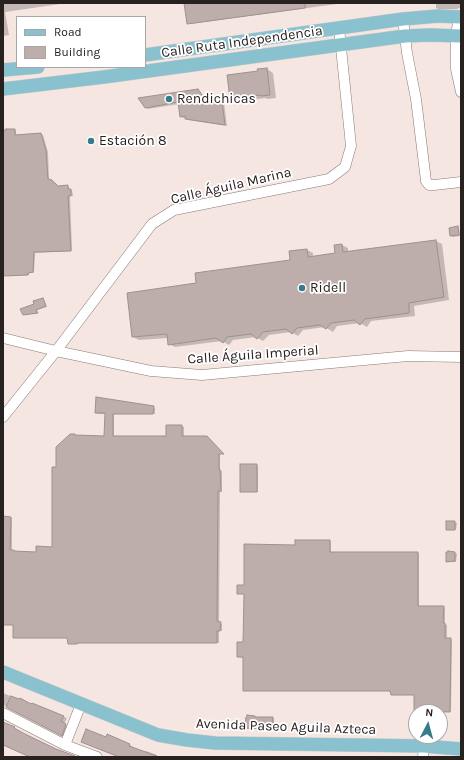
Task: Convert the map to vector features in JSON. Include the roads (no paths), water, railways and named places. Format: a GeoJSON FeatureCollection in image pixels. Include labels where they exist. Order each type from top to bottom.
{"type":"FeatureCollection","features":[{"type":"Feature","properties":{"kind":"main road","name":"Calle Ruta Independencia"},"geometry":{"type":"LineString","coordinates":[[146,55],[403,19],[438,16],[460,17]]}},
{"type":"Feature","properties":{"kind":"main road","name":"Calle Ruta Independencia"},"geometry":{"type":"LineString","coordinates":[[3,89],[104,77],[405,36],[458,35]]}},
{"type":"Feature","properties":{"kind":"main road"},"geometry":{"type":"LineString","coordinates":[[3,70],[26,68]]}},
{"type":"Feature","properties":{"kind":"main road","name":"Avenida Paseo Aguila Azteca"},"geometry":{"type":"LineString","coordinates":[[3,672],[158,734],[194,741],[226,744],[423,752],[461,749]]}},
{"type":"Feature","properties":{"kind":"street"},"geometry":{"type":"LineString","coordinates":[[460,17],[456,69],[461,92]]}},
{"type":"Feature","properties":{"kind":"street"},"geometry":{"type":"LineString","coordinates":[[403,19],[407,53],[416,99],[426,182],[429,185],[461,182]]}},
{"type":"Feature","properties":{"kind":"street","name":"Calle Águila Marina"},"geometry":{"type":"LineString","coordinates":[[3,417],[56,351],[152,224],[174,210],[329,179],[344,167],[352,146],[339,28]]}},
{"type":"Feature","properties":{"kind":"street","name":"Calle Águila Imperial"},"geometry":{"type":"LineString","coordinates":[[3,338],[151,371],[202,375],[408,356],[461,357]]}},
{"type":"Feature","properties":{"kind":"street"},"geometry":{"type":"LineString","coordinates":[[65,744],[81,704]]}},
{"type":"Feature","properties":{"kind":"street"},"geometry":{"type":"LineString","coordinates":[[3,713],[65,744],[97,757]]}},
{"type":"Feature","properties":{"kind":"place","name":"Rendichicas"},"geometry":{"type":"Point","coordinates":[169,99]}},
{"type":"Feature","properties":{"kind":"place","name":"Estación 8"},"geometry":{"type":"Point","coordinates":[91,141]}},
{"type":"Feature","properties":{"kind":"place","name":"Ridell"},"geometry":{"type":"Point","coordinates":[302,288]}}]}
